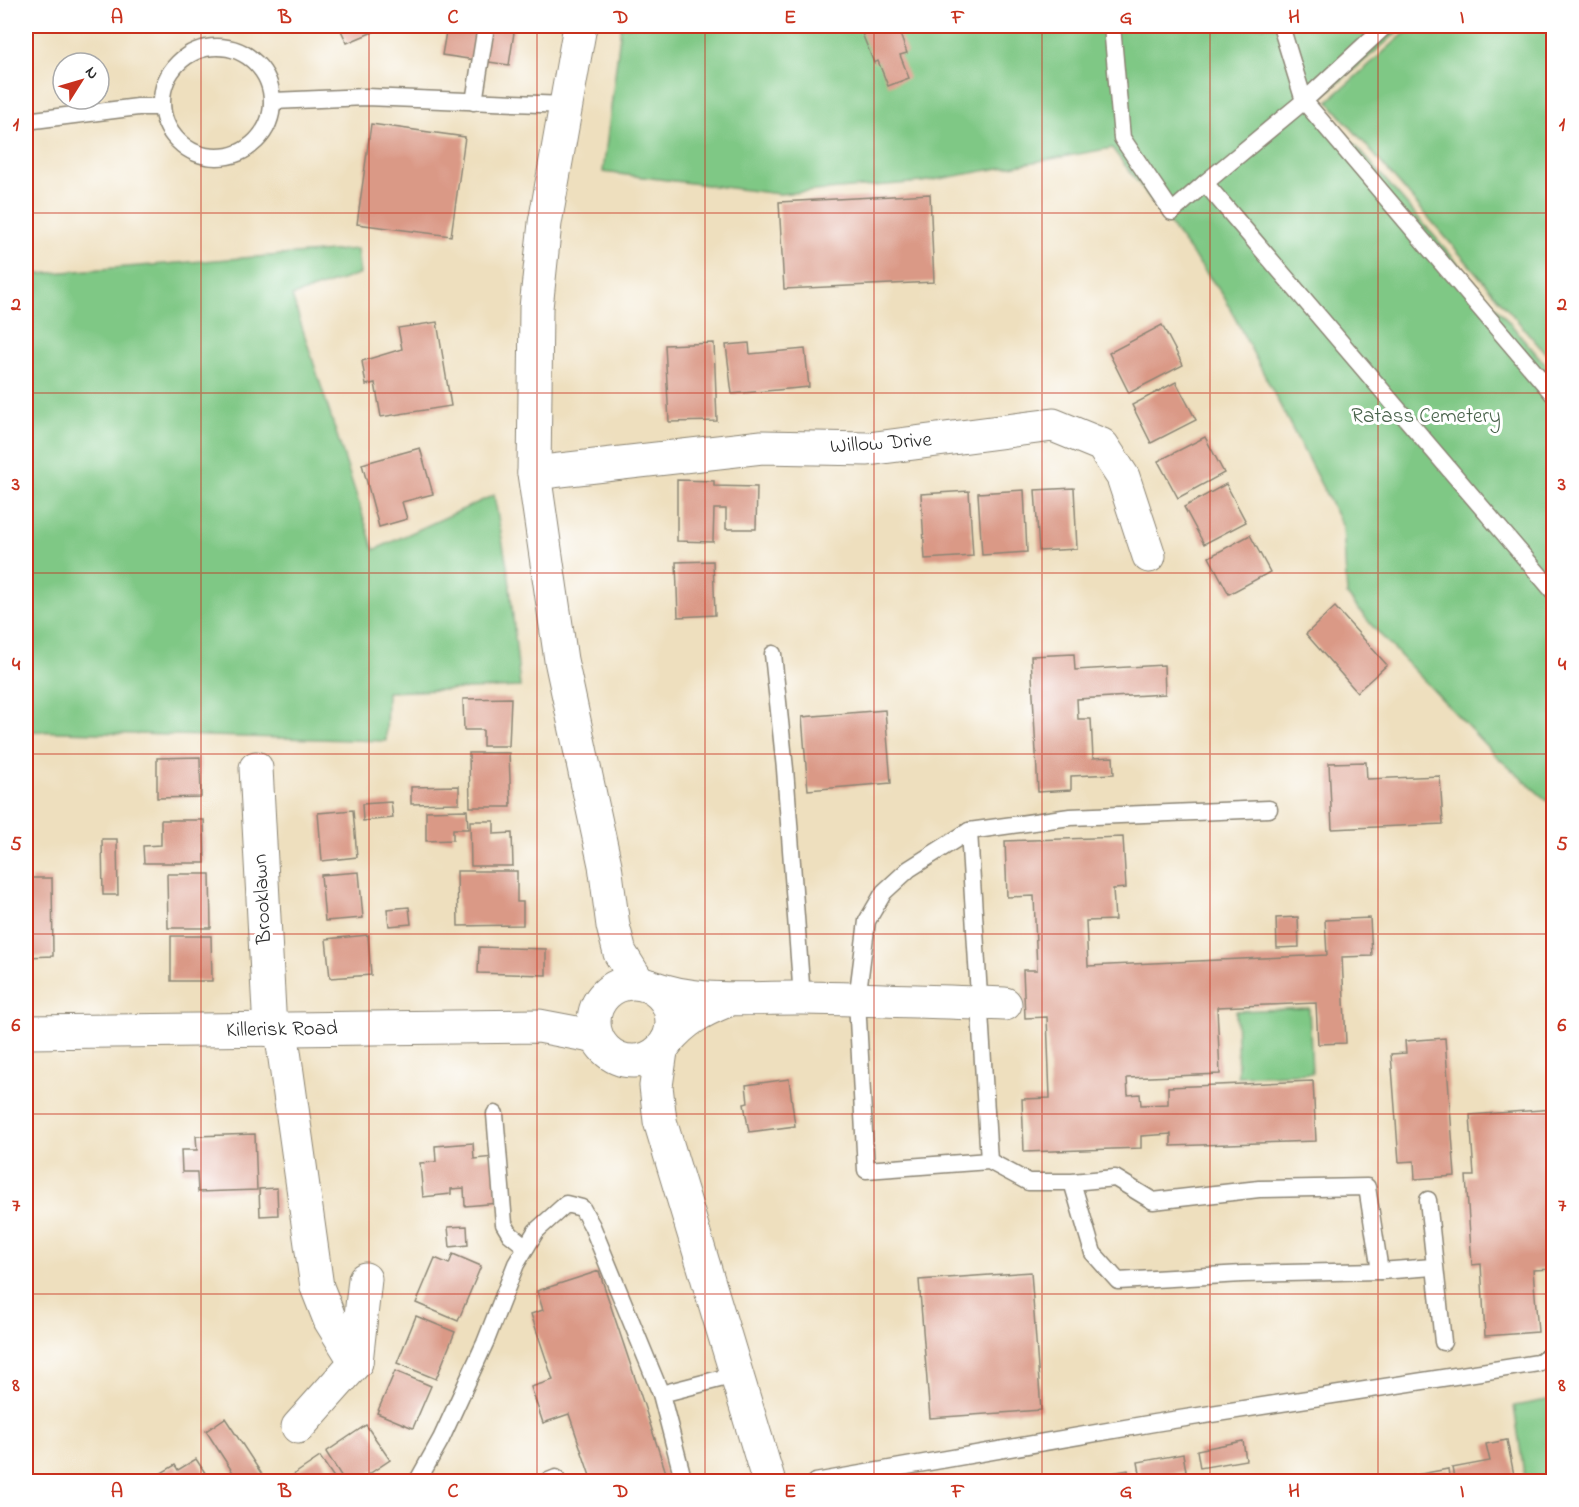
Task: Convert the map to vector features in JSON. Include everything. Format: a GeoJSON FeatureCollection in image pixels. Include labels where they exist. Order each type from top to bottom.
{"type":"FeatureCollection","features":[{"type":"Feature","properties":{"kind":"main road"},"geometry":{"type":"LineString","coordinates":[[580,26],[545,223],[536,308],[534,473],[561,660],[605,865],[613,926],[620,953],[643,984],[662,996],[669,1006],[672,1024],[664,1046],[656,1086],[660,1121],[769,1482]]}},
{"type":"Feature","properties":{"kind":"main road","name":"Willow Drive"},"geometry":{"type":"LineString","coordinates":[[534,473],[762,447],[868,449],[1053,425],[1102,445],[1123,477],[1149,556]]}},
{"type":"Feature","properties":{"kind":"main road","name":"Brooklawn"},"geometry":{"type":"LineString","coordinates":[[256,768],[275,1030],[316,1287],[330,1320],[356,1362]]}},
{"type":"Feature","properties":{"kind":"main road"},"geometry":{"type":"LineString","coordinates":[[613,926],[600,1012],[607,1051],[623,1059],[637,1060],[664,1046],[684,1022],[699,1012],[728,1000]]}},
{"type":"Feature","properties":{"kind":"main road"},"geometry":{"type":"LineString","coordinates":[[600,1012],[620,984],[643,984],[693,998],[728,1000],[802,998],[992,1004]]}},
{"type":"Feature","properties":{"kind":"main road","name":"Killerisk Road"},"geometry":{"type":"LineString","coordinates":[[26,1032],[538,1026],[600,1012]]}},
{"type":"Feature","properties":{"kind":"main road"},"geometry":{"type":"LineString","coordinates":[[623,1059],[660,1121]]}},
{"type":"Feature","properties":{"kind":"main road"},"geometry":{"type":"LineString","coordinates":[[298,1427],[356,1362],[366,1279]]}},
{"type":"Feature","properties":{"kind":"lane"},"geometry":{"type":"LineString","coordinates":[[474,102],[486,26]]}},
{"type":"Feature","properties":{"kind":"lane"},"geometry":{"type":"LineString","coordinates":[[1112,26],[1122,138],[1172,212],[1304,101],[1385,26]]}},
{"type":"Feature","properties":{"kind":"lane"},"geometry":{"type":"LineString","coordinates":[[1281,26],[1304,101],[1554,395]]}},
{"type":"Feature","properties":{"kind":"lane"},"geometry":{"type":"LineString","coordinates":[[214,46],[232,48],[255,62],[270,84],[273,101],[270,120],[261,136],[247,149],[230,156],[211,157],[193,152],[177,141],[167,125],[162,107],[164,89],[170,73],[190,55],[214,46]]}},
{"type":"Feature","properties":{"kind":"lane"},"geometry":{"type":"LineString","coordinates":[[273,101],[366,97],[566,105]]}},
{"type":"Feature","properties":{"kind":"lane"},"geometry":{"type":"LineString","coordinates":[[26,121],[138,107],[162,107]]}},
{"type":"Feature","properties":{"kind":"lane"},"geometry":{"type":"LineString","coordinates":[[1205,183],[1554,592]]}},
{"type":"Feature","properties":{"kind":"lane"},"geometry":{"type":"LineString","coordinates":[[773,654],[785,769],[802,998]]}},
{"type":"Feature","properties":{"kind":"lane"},"geometry":{"type":"LineString","coordinates":[[1269,809],[1070,817],[969,831],[909,869],[884,892],[867,921],[856,1000],[866,1170],[989,1161],[1028,1182],[1072,1182],[1115,1178],[1153,1201],[1259,1189],[1367,1187],[1380,1272]]}},
{"type":"Feature","properties":{"kind":"lane"},"geometry":{"type":"LineString","coordinates":[[969,831],[992,1004],[989,1161]]}},
{"type":"Feature","properties":{"kind":"lane"},"geometry":{"type":"LineString","coordinates":[[495,1113],[504,1224],[510,1234],[526,1247]]}},
{"type":"Feature","properties":{"kind":"lane"},"geometry":{"type":"LineString","coordinates":[[1072,1182],[1093,1253],[1118,1281],[1243,1274],[1380,1272],[1433,1267]]}},
{"type":"Feature","properties":{"kind":"lane"},"geometry":{"type":"LineString","coordinates":[[1428,1200],[1433,1267],[1443,1342]]}},
{"type":"Feature","properties":{"kind":"lane"},"geometry":{"type":"LineString","coordinates":[[417,1482],[441,1439],[516,1264],[536,1231],[566,1204],[582,1208],[592,1226],[661,1395],[684,1482]]}},
{"type":"Feature","properties":{"kind":"lane"},"geometry":{"type":"LineString","coordinates":[[815,1482],[1166,1421],[1538,1363],[1554,1352]]}},
{"type":"Feature","properties":{"kind":"lane"},"geometry":{"type":"LineString","coordinates":[[661,1395],[735,1375]]}},
{"type":"Feature","properties":{"kind":"lane"},"geometry":{"type":"LineString","coordinates":[[546,1482],[556,1478],[557,1482]]}},
{"type":"Feature","properties":{"kind":"green space","name":"Ratass Cemetery"},"geometry":{"type":"Polygon","coordinates":[[[621,26],[1405,26],[1317,101],[1553,373],[1553,806],[1495,755],[1374,628],[1347,595],[1343,527],[1223,295],[1112,148],[922,182],[779,194],[603,172],[621,26]]]}},
{"type":"Feature","properties":{"kind":"green space"},"geometry":{"type":"Polygon","coordinates":[[[1413,26],[1553,26],[1553,362],[1328,101],[1413,26]]]}},
{"type":"Feature","properties":{"kind":"green space"},"geometry":{"type":"Polygon","coordinates":[[[357,249],[360,274],[292,296],[374,550],[494,495],[509,577],[520,687],[387,692],[386,741],[26,731],[26,275],[357,249]]]}},
{"type":"Feature","properties":{"kind":"green space"},"geometry":{"type":"Polygon","coordinates":[[[1309,1008],[1312,1073],[1238,1076],[1236,1011],[1309,1008]]]}},
{"type":"Feature","properties":{"kind":"green space"},"geometry":{"type":"Polygon","coordinates":[[[1553,1399],[1553,1481],[1525,1481],[1514,1406],[1553,1399]]]}},
{"type":"Feature","properties":{"kind":"building"},"geometry":{"type":"Polygon","coordinates":[[[339,26],[387,26],[347,43],[339,26]]]}},
{"type":"Feature","properties":{"kind":"building"},"geometry":{"type":"Polygon","coordinates":[[[447,26],[515,26],[509,65],[442,55],[447,26]]]}},
{"type":"Feature","properties":{"kind":"building"},"geometry":{"type":"Polygon","coordinates":[[[859,26],[897,26],[907,53],[900,55],[909,78],[888,86],[878,61],[874,63],[859,26]]]}},
{"type":"Feature","properties":{"kind":"building"},"geometry":{"type":"Polygon","coordinates":[[[371,124],[465,137],[451,236],[357,224],[371,124]]]}},
{"type":"Feature","properties":{"kind":"building"},"geometry":{"type":"Polygon","coordinates":[[[930,194],[934,282],[784,289],[779,202],[930,194]]]}},
{"type":"Feature","properties":{"kind":"building"},"geometry":{"type":"Polygon","coordinates":[[[437,322],[451,406],[381,417],[375,383],[366,385],[362,361],[402,349],[398,328],[437,322]]]}},
{"type":"Feature","properties":{"kind":"building"},"geometry":{"type":"Polygon","coordinates":[[[1162,325],[1183,365],[1129,393],[1109,353],[1162,325]]]}},
{"type":"Feature","properties":{"kind":"building"},"geometry":{"type":"Polygon","coordinates":[[[714,343],[717,421],[669,422],[665,345],[714,343]]]}},
{"type":"Feature","properties":{"kind":"building"},"geometry":{"type":"Polygon","coordinates":[[[749,343],[750,354],[805,349],[809,387],[732,394],[726,345],[749,343]]]}},
{"type":"Feature","properties":{"kind":"building"},"geometry":{"type":"Polygon","coordinates":[[[1176,382],[1196,420],[1151,443],[1132,405],[1176,382]]]}},
{"type":"Feature","properties":{"kind":"building"},"geometry":{"type":"Polygon","coordinates":[[[1205,437],[1224,473],[1178,498],[1158,461],[1205,437]]]}},
{"type":"Feature","properties":{"kind":"building"},"geometry":{"type":"Polygon","coordinates":[[[420,448],[433,494],[402,502],[407,519],[379,527],[362,464],[420,448]]]}},
{"type":"Feature","properties":{"kind":"building"},"geometry":{"type":"Polygon","coordinates":[[[677,480],[714,481],[714,486],[757,487],[756,529],[726,529],[726,509],[714,509],[713,542],[677,541],[677,480]]]}},
{"type":"Feature","properties":{"kind":"building"},"geometry":{"type":"Polygon","coordinates":[[[1226,484],[1246,522],[1204,544],[1184,507],[1226,484]]]}},
{"type":"Feature","properties":{"kind":"building"},"geometry":{"type":"Polygon","coordinates":[[[1074,488],[1077,549],[1039,551],[1035,490],[1074,488]]]}},
{"type":"Feature","properties":{"kind":"building"},"geometry":{"type":"Polygon","coordinates":[[[1024,490],[1027,552],[982,555],[978,493],[1024,490]]]}},
{"type":"Feature","properties":{"kind":"building"},"geometry":{"type":"Polygon","coordinates":[[[969,491],[973,556],[925,559],[921,494],[969,491]]]}},
{"type":"Feature","properties":{"kind":"building"},"geometry":{"type":"Polygon","coordinates":[[[1250,535],[1270,572],[1229,594],[1209,557],[1250,535]]]}},
{"type":"Feature","properties":{"kind":"building"},"geometry":{"type":"Polygon","coordinates":[[[713,561],[715,615],[678,617],[676,562],[713,561]]]}},
{"type":"Feature","properties":{"kind":"building"},"geometry":{"type":"Polygon","coordinates":[[[1335,607],[1387,665],[1357,692],[1306,634],[1335,607]]]}},
{"type":"Feature","properties":{"kind":"building"},"geometry":{"type":"Polygon","coordinates":[[[1074,654],[1075,670],[1164,665],[1165,694],[1077,699],[1078,719],[1091,719],[1093,758],[1113,757],[1114,774],[1071,776],[1071,790],[1038,792],[1031,656],[1074,654]]]}},
{"type":"Feature","properties":{"kind":"building"},"geometry":{"type":"Polygon","coordinates":[[[511,698],[509,746],[483,746],[483,730],[464,730],[463,699],[511,698]]]}},
{"type":"Feature","properties":{"kind":"building"},"geometry":{"type":"Polygon","coordinates":[[[885,710],[891,783],[808,790],[802,717],[885,710]]]}},
{"type":"Feature","properties":{"kind":"building"},"geometry":{"type":"Polygon","coordinates":[[[469,753],[509,753],[511,807],[470,807],[469,753]]]}},
{"type":"Feature","properties":{"kind":"building"},"geometry":{"type":"Polygon","coordinates":[[[200,757],[201,797],[157,798],[157,758],[200,757]]]}},
{"type":"Feature","properties":{"kind":"building"},"geometry":{"type":"Polygon","coordinates":[[[1366,762],[1367,779],[1440,776],[1443,824],[1332,829],[1329,763],[1366,762]]]}},
{"type":"Feature","properties":{"kind":"building"},"geometry":{"type":"Polygon","coordinates":[[[459,786],[459,803],[411,804],[411,787],[459,786]]]}},
{"type":"Feature","properties":{"kind":"building"},"geometry":{"type":"Polygon","coordinates":[[[391,802],[393,818],[363,821],[362,804],[391,802]]]}},
{"type":"Feature","properties":{"kind":"building"},"geometry":{"type":"Polygon","coordinates":[[[353,810],[357,857],[322,861],[318,813],[353,810]]]}},
{"type":"Feature","properties":{"kind":"building"},"geometry":{"type":"Polygon","coordinates":[[[467,810],[468,829],[453,829],[453,840],[426,841],[426,811],[467,810]]]}},
{"type":"Feature","properties":{"kind":"building"},"geometry":{"type":"Polygon","coordinates":[[[161,820],[204,820],[205,863],[144,863],[143,846],[161,845],[161,820]]]}},
{"type":"Feature","properties":{"kind":"building"},"geometry":{"type":"Polygon","coordinates":[[[470,821],[494,821],[494,834],[512,833],[513,866],[471,866],[470,821]]]}},
{"type":"Feature","properties":{"kind":"building"},"geometry":{"type":"Polygon","coordinates":[[[1123,837],[1126,888],[1113,889],[1115,920],[1086,921],[1088,966],[1327,955],[1325,920],[1370,918],[1372,956],[1342,957],[1346,1043],[1318,1044],[1316,1003],[1217,1007],[1220,1074],[1127,1078],[1128,1095],[1140,1094],[1141,1105],[1168,1104],[1168,1087],[1313,1081],[1316,1141],[1171,1146],[1171,1134],[1141,1136],[1141,1148],[1024,1152],[1022,1099],[1050,1098],[1047,1017],[1025,1018],[1023,970],[1037,970],[1034,896],[1007,897],[1005,841],[1123,837]]]}},
{"type":"Feature","properties":{"kind":"building"},"geometry":{"type":"Polygon","coordinates":[[[102,839],[117,839],[118,895],[103,895],[102,839]]]}},
{"type":"Feature","properties":{"kind":"building"},"geometry":{"type":"Polygon","coordinates":[[[457,871],[517,871],[517,902],[523,902],[523,925],[458,926],[457,871]]]}},
{"type":"Feature","properties":{"kind":"building"},"geometry":{"type":"Polygon","coordinates":[[[359,872],[363,918],[325,921],[321,875],[359,872]]]}},
{"type":"Feature","properties":{"kind":"building"},"geometry":{"type":"Polygon","coordinates":[[[167,874],[210,874],[211,928],[168,928],[167,874]]]}},
{"type":"Feature","properties":{"kind":"building"},"geometry":{"type":"Polygon","coordinates":[[[31,878],[52,878],[53,956],[26,957],[26,884],[31,883],[31,878]]]}},
{"type":"Feature","properties":{"kind":"building"},"geometry":{"type":"Polygon","coordinates":[[[409,907],[411,924],[389,926],[387,909],[409,907]]]}},
{"type":"Feature","properties":{"kind":"building"},"geometry":{"type":"Polygon","coordinates":[[[1298,917],[1299,947],[1277,948],[1276,918],[1298,917]]]}},
{"type":"Feature","properties":{"kind":"building"},"geometry":{"type":"Polygon","coordinates":[[[368,935],[371,975],[330,978],[326,939],[368,935]]]}},
{"type":"Feature","properties":{"kind":"building"},"geometry":{"type":"Polygon","coordinates":[[[171,936],[211,936],[212,981],[171,981],[171,936]]]}},
{"type":"Feature","properties":{"kind":"building"},"geometry":{"type":"Polygon","coordinates":[[[479,947],[546,949],[546,975],[478,973],[479,947]]]}},
{"type":"Feature","properties":{"kind":"building"},"geometry":{"type":"Polygon","coordinates":[[[1445,1038],[1455,1176],[1415,1179],[1414,1161],[1399,1162],[1391,1054],[1406,1053],[1405,1041],[1445,1038]]]}},
{"type":"Feature","properties":{"kind":"building"},"geometry":{"type":"Polygon","coordinates":[[[789,1079],[795,1126],[749,1132],[744,1104],[748,1103],[746,1085],[789,1079]]]}},
{"type":"Feature","properties":{"kind":"building"},"geometry":{"type":"Polygon","coordinates":[[[1554,1109],[1554,1269],[1533,1270],[1538,1332],[1485,1336],[1481,1264],[1472,1265],[1466,1176],[1474,1176],[1470,1115],[1554,1109]]]}},
{"type":"Feature","properties":{"kind":"building"},"geometry":{"type":"Polygon","coordinates":[[[255,1134],[257,1190],[198,1192],[197,1172],[182,1172],[181,1150],[197,1150],[196,1136],[255,1134]]]}},
{"type":"Feature","properties":{"kind":"building"},"geometry":{"type":"Polygon","coordinates":[[[473,1143],[474,1159],[494,1157],[499,1203],[465,1206],[464,1188],[451,1189],[451,1194],[423,1197],[420,1163],[436,1162],[435,1146],[473,1143]]]}},
{"type":"Feature","properties":{"kind":"building"},"geometry":{"type":"Polygon","coordinates":[[[277,1188],[278,1215],[260,1216],[259,1189],[277,1188]]]}},
{"type":"Feature","properties":{"kind":"building"},"geometry":{"type":"Polygon","coordinates":[[[467,1226],[468,1245],[450,1247],[448,1227],[467,1226]]]}},
{"type":"Feature","properties":{"kind":"building"},"geometry":{"type":"Polygon","coordinates":[[[453,1254],[481,1266],[458,1321],[416,1303],[435,1258],[449,1264],[453,1254]]]}},
{"type":"Feature","properties":{"kind":"building"},"geometry":{"type":"Polygon","coordinates":[[[599,1271],[669,1482],[592,1482],[569,1414],[543,1423],[531,1387],[553,1380],[531,1314],[543,1310],[537,1291],[599,1271]]]}},
{"type":"Feature","properties":{"kind":"building"},"geometry":{"type":"Polygon","coordinates":[[[1031,1272],[1041,1410],[930,1418],[919,1280],[1031,1272]]]}},
{"type":"Feature","properties":{"kind":"building"},"geometry":{"type":"Polygon","coordinates":[[[416,1316],[455,1332],[436,1379],[397,1363],[416,1316]]]}},
{"type":"Feature","properties":{"kind":"building"},"geometry":{"type":"Polygon","coordinates":[[[395,1371],[431,1386],[413,1428],[377,1413],[395,1371]]]}},
{"type":"Feature","properties":{"kind":"building"},"geometry":{"type":"Polygon","coordinates":[[[225,1418],[267,1482],[239,1482],[206,1431],[225,1418]]]}},
{"type":"Feature","properties":{"kind":"building"},"geometry":{"type":"Polygon","coordinates":[[[366,1425],[390,1460],[357,1482],[345,1482],[326,1452],[366,1425]]]}},
{"type":"Feature","properties":{"kind":"building"},"geometry":{"type":"Polygon","coordinates":[[[1507,1440],[1515,1480],[1455,1482],[1452,1468],[1490,1461],[1486,1444],[1507,1440]]]}},
{"type":"Feature","properties":{"kind":"building"},"geometry":{"type":"Polygon","coordinates":[[[1243,1441],[1246,1460],[1200,1468],[1197,1450],[1243,1441]]]}},
{"type":"Feature","properties":{"kind":"building"},"geometry":{"type":"Polygon","coordinates":[[[1183,1454],[1186,1471],[1141,1479],[1138,1462],[1183,1454]]]}},
{"type":"Feature","properties":{"kind":"building"},"geometry":{"type":"Polygon","coordinates":[[[320,1457],[337,1482],[283,1482],[299,1471],[320,1457]]]}},
{"type":"Feature","properties":{"kind":"building"},"geometry":{"type":"Polygon","coordinates":[[[196,1459],[211,1482],[162,1482],[158,1475],[175,1465],[178,1470],[196,1459]]]}},
{"type":"Feature","properties":{"kind":"building"},"geometry":{"type":"Polygon","coordinates":[[[1448,1469],[1450,1482],[1411,1482],[1410,1476],[1448,1469]]]}},
{"type":"Feature","properties":{"kind":"building"},"geometry":{"type":"Polygon","coordinates":[[[1128,1470],[1131,1482],[1111,1482],[1110,1473],[1128,1470]]]}}]}
